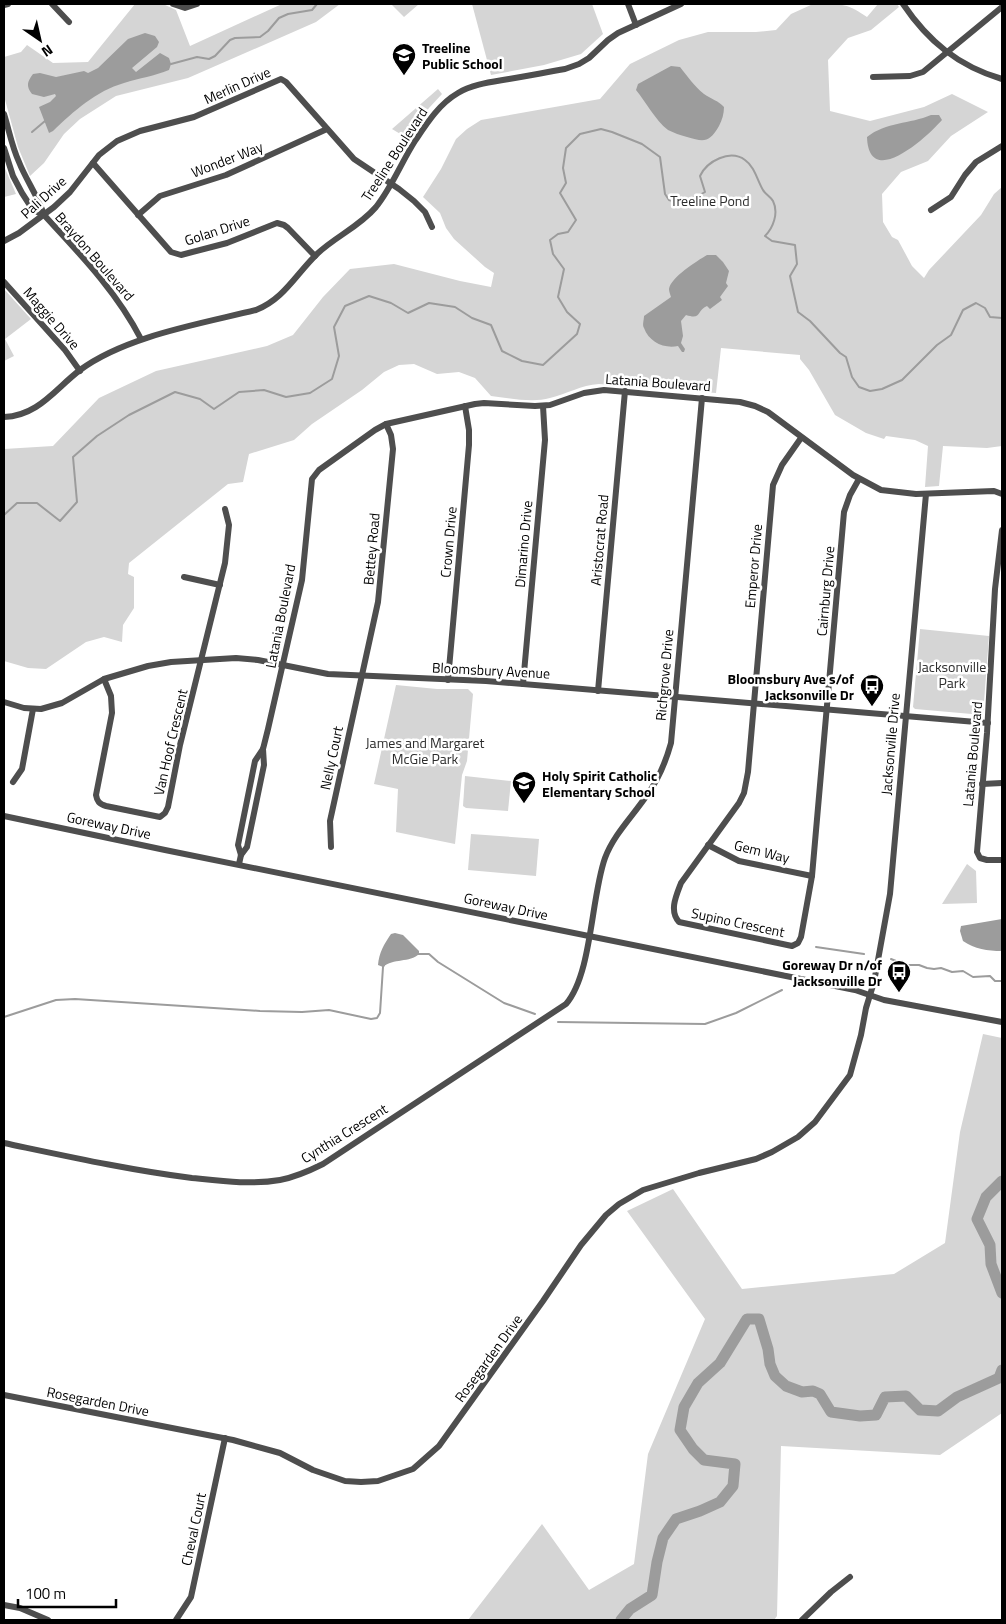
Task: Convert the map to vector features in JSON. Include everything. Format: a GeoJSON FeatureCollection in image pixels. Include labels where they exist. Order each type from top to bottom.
{"type":"FeatureCollection","features":[{"type":"Feature","properties":{"kind":"street"},"geometry":{"type":"LineString","coordinates":[[4,6],[8,4]]}},
{"type":"Feature","properties":{"kind":"street"},"geometry":{"type":"LineString","coordinates":[[52,4],[69,22]]}},
{"type":"Feature","properties":{"kind":"street"},"geometry":{"type":"LineString","coordinates":[[172,4],[185,8],[197,4]]}},
{"type":"Feature","properties":{"kind":"street"},"geometry":{"type":"LineString","coordinates":[[628,4],[636,25]]}},
{"type":"Feature","properties":{"kind":"street","name":"Treeline Boulevard"},"geometry":{"type":"LineString","coordinates":[[4,417],[23,414],[38,406],[80,371],[141,339],[264,307],[284,293],[315,256],[365,219],[381,201],[414,143],[444,103],[458,93],[477,85],[566,69],[580,64],[593,55],[613,36],[680,4]]}},
{"type":"Feature","properties":{"kind":"street"},"geometry":{"type":"LineString","coordinates":[[903,4],[922,30],[947,52],[976,70],[1002,79]]}},
{"type":"Feature","properties":{"kind":"street"},"geometry":{"type":"LineString","coordinates":[[873,78],[917,74],[928,68],[1002,7]]}},
{"type":"Feature","properties":{"kind":"street","name":"Merlin Drive"},"geometry":{"type":"LineString","coordinates":[[93,163],[106,149],[124,137],[194,117],[277,80],[286,82],[358,163],[391,184],[426,212],[432,227]]}},
{"type":"Feature","properties":{"kind":"street","name":"Braydon Boulevard"},"geometry":{"type":"LineString","coordinates":[[4,114],[15,154],[40,203],[44,215],[114,294],[141,339]]}},
{"type":"Feature","properties":{"kind":"street","name":"Wonder Way"},"geometry":{"type":"LineString","coordinates":[[138,214],[160,196],[220,178],[327,129]]}},
{"type":"Feature","properties":{"kind":"street"},"geometry":{"type":"LineString","coordinates":[[931,210],[951,197],[976,162],[1002,146]]}},
{"type":"Feature","properties":{"kind":"street","name":"Braydon Boulevard"},"geometry":{"type":"LineString","coordinates":[[4,148],[13,176],[22,193],[33,210],[44,215]]}},
{"type":"Feature","properties":{"kind":"street","name":"Pali Drive"},"geometry":{"type":"LineString","coordinates":[[4,241],[44,215],[70,192],[93,163]]}},
{"type":"Feature","properties":{"kind":"street","name":"Golan Drive"},"geometry":{"type":"LineString","coordinates":[[93,163],[171,252],[187,254],[227,243],[277,223],[284,225],[315,256]]}},
{"type":"Feature","properties":{"kind":"street","name":"Maggie Drive"},"geometry":{"type":"LineString","coordinates":[[4,282],[65,350],[80,371]]}},
{"type":"Feature","properties":{"kind":"street","name":"Latania Boulevard"},"geometry":{"type":"LineString","coordinates":[[241,855],[248,848],[264,765],[263,749],[302,580],[312,479],[324,466],[386,424],[484,403],[543,406],[555,404],[593,391],[625,391],[740,402],[756,406],[768,412],[801,438],[859,479],[875,488],[887,491],[926,494],[994,491],[1002,494]]}},
{"type":"Feature","properties":{"kind":"street","name":"Aristocrat Road"},"geometry":{"type":"LineString","coordinates":[[598,691],[625,391]]}},
{"type":"Feature","properties":{"kind":"street","name":"Richgrove Drive"},"geometry":{"type":"LineString","coordinates":[[589,935],[599,878],[606,857],[616,836],[648,794],[666,761],[671,743],[702,398]]}},
{"type":"Feature","properties":{"kind":"street","name":"Crown Drive"},"geometry":{"type":"LineString","coordinates":[[448,680],[469,445],[469,430],[465,406]]}},
{"type":"Feature","properties":{"kind":"street","name":"Dimarino Drive"},"geometry":{"type":"LineString","coordinates":[[523,684],[545,440],[543,406]]}},
{"type":"Feature","properties":{"kind":"street","name":"Bettey Road"},"geometry":{"type":"LineString","coordinates":[[362,676],[378,602],[391,475],[392,445],[386,424]]}},
{"type":"Feature","properties":{"kind":"street","name":"Emperor Drive"},"geometry":{"type":"LineString","coordinates":[[754,704],[773,485],[782,465],[801,438]]}},
{"type":"Feature","properties":{"kind":"street","name":"Cairnburg Drive"},"geometry":{"type":"LineString","coordinates":[[827,710],[844,512],[850,495],[859,479]]}},
{"type":"Feature","properties":{"kind":"street","name":"Jacksonville Drive"},"geometry":{"type":"LineString","coordinates":[[870,995],[881,950],[890,894],[926,494]]}},
{"type":"Feature","properties":{"kind":"street"},"geometry":{"type":"LineString","coordinates":[[202,659],[226,563],[229,525],[225,509]]}},
{"type":"Feature","properties":{"kind":"street","name":"Latania Boulevard"},"geometry":{"type":"LineString","coordinates":[[1002,530],[999,589],[976,852],[980,858],[1002,860]]}},
{"type":"Feature","properties":{"kind":"street"},"geometry":{"type":"LineString","coordinates":[[184,577],[220,585]]}},
{"type":"Feature","properties":{"kind":"street","name":"Bloomsbury Avenue"},"geometry":{"type":"LineString","coordinates":[[4,702],[33,709],[62,703],[104,679],[154,664],[202,659],[242,658],[328,674],[523,684],[988,723]]}},
{"type":"Feature","properties":{"kind":"street","name":"Van Hoof Crescent"},"geometry":{"type":"LineString","coordinates":[[104,679],[111,696],[112,713],[96,799],[101,805],[160,817],[166,813],[168,807],[180,745],[202,659]]}},
{"type":"Feature","properties":{"kind":"street","name":"Nelly Court"},"geometry":{"type":"LineString","coordinates":[[331,847],[330,821],[362,676]]}},
{"type":"Feature","properties":{"kind":"street","name":"Supino Crescent"},"geometry":{"type":"LineString","coordinates":[[754,704],[748,772],[744,793],[739,803],[685,876],[677,893],[674,916],[679,922],[792,946],[798,943],[801,937],[812,876],[827,710]]}},
{"type":"Feature","properties":{"kind":"street"},"geometry":{"type":"LineString","coordinates":[[13,782],[22,769],[33,709]]}},
{"type":"Feature","properties":{"kind":"street","name":"Latania Boulevard"},"geometry":{"type":"LineString","coordinates":[[239,864],[241,855],[238,845],[255,760],[263,749]]}},
{"type":"Feature","properties":{"kind":"street"},"geometry":{"type":"LineString","coordinates":[[982,784],[1002,783]]}},
{"type":"Feature","properties":{"kind":"street","name":"Goreway Drive"},"geometry":{"type":"LineString","coordinates":[[4,816],[839,986],[884,1000],[1002,1022]]}},
{"type":"Feature","properties":{"kind":"street","name":"Gem Way"},"geometry":{"type":"LineString","coordinates":[[708,845],[739,861],[812,876]]}},
{"type":"Feature","properties":{"kind":"street","name":"Cynthia Crescent"},"geometry":{"type":"LineString","coordinates":[[4,1143],[152,1173],[214,1181],[256,1183],[299,1176],[323,1164],[559,1010],[571,998],[576,987],[589,935]]}},
{"type":"Feature","properties":{"kind":"street","name":"Rosegarden Drive"},"geometry":{"type":"LineString","coordinates":[[4,1395],[225,1438],[280,1453],[313,1470],[345,1481],[378,1481],[413,1468],[439,1446],[543,1302],[581,1245],[606,1215],[619,1204],[642,1190],[764,1156],[798,1136],[815,1122],[850,1074],[870,995]]}},
{"type":"Feature","properties":{"kind":"street","name":"Cheval Court"},"geometry":{"type":"LineString","coordinates":[[176,1620],[191,1597],[225,1438]]}},
{"type":"Feature","properties":{"kind":"street"},"geometry":{"type":"LineString","coordinates":[[802,1620],[831,1592],[850,1577]]}},
{"type":"Feature","properties":{"kind":"street"},"geometry":{"type":"LineString","coordinates":[[4,1605],[20,1608],[48,1620]]}},
{"type":"Feature","properties":{"kind":"green space"},"geometry":{"type":"Polygon","coordinates":[[[135,4],[163,4],[176,10],[190,46],[282,4],[340,4],[316,22],[188,78],[116,96],[80,119],[64,134],[44,163],[30,176],[18,147],[4,96],[4,57],[21,52],[27,45],[53,63],[88,62],[135,4]]]}},
{"type":"Feature","properties":{"kind":"green space"},"geometry":{"type":"Polygon","coordinates":[[[391,4],[419,4],[404,17],[391,4]]]}},
{"type":"Feature","properties":{"kind":"green space"},"geometry":{"type":"Polygon","coordinates":[[[472,4],[592,4],[603,34],[581,54],[544,65],[491,75],[472,4]]]}},
{"type":"Feature","properties":{"kind":"green space","name":"Treeline Pond"},"geometry":{"type":"Polygon","coordinates":[[[813,4],[848,6],[867,17],[878,4],[897,4],[899,7],[871,30],[848,38],[828,60],[830,111],[870,121],[924,107],[952,94],[988,112],[951,136],[928,161],[901,172],[882,194],[883,222],[892,237],[898,240],[912,266],[924,278],[929,270],[981,215],[994,194],[1002,187],[1002,446],[987,448],[943,446],[939,486],[925,487],[928,446],[915,440],[886,436],[884,439],[866,433],[835,415],[809,370],[800,359],[800,355],[721,348],[716,393],[599,384],[586,386],[550,398],[536,400],[491,396],[475,378],[459,372],[437,374],[414,364],[399,365],[384,372],[362,390],[312,424],[294,440],[249,454],[243,482],[228,484],[129,563],[128,574],[134,577],[134,608],[123,625],[122,642],[104,637],[86,642],[46,669],[28,668],[4,661],[4,449],[53,446],[99,398],[156,371],[267,346],[293,335],[323,297],[350,269],[394,264],[491,287],[494,273],[454,239],[446,228],[440,213],[423,197],[441,169],[456,139],[467,129],[481,120],[600,99],[630,64],[679,40],[708,32],[776,30],[791,14],[813,4]]]}},
{"type":"Feature","properties":{"kind":"green space"},"geometry":{"type":"Polygon","coordinates":[[[438,89],[442,94],[407,138],[392,129],[438,89]]]}},
{"type":"Feature","properties":{"kind":"green space"},"geometry":{"type":"Polygon","coordinates":[[[4,166],[16,194],[4,197],[4,166]]]}},
{"type":"Feature","properties":{"kind":"green space"},"geometry":{"type":"Polygon","coordinates":[[[4,289],[31,319],[5,339],[14,356],[4,361],[4,289]]]}},
{"type":"Feature","properties":{"kind":"green space","name":"Jacksonville Park"},"geometry":{"type":"Polygon","coordinates":[[[920,629],[989,636],[983,715],[915,709],[913,707],[920,629]]]}},
{"type":"Feature","properties":{"kind":"green space","name":"James and Margaret McGie Park"},"geometry":{"type":"Polygon","coordinates":[[[396,685],[437,689],[468,689],[473,694],[467,761],[462,775],[455,844],[396,832],[398,789],[374,784],[396,685]]]}},
{"type":"Feature","properties":{"kind":"green space"},"geometry":{"type":"Polygon","coordinates":[[[465,776],[511,781],[508,811],[466,808],[463,806],[465,776]]]}},
{"type":"Feature","properties":{"kind":"green space"},"geometry":{"type":"Polygon","coordinates":[[[471,834],[539,839],[536,876],[468,870],[471,834]]]}},
{"type":"Feature","properties":{"kind":"green space"},"geometry":{"type":"Polygon","coordinates":[[[967,864],[976,871],[977,903],[942,904],[967,864]]]}},
{"type":"Feature","properties":{"kind":"green space"},"geometry":{"type":"Polygon","coordinates":[[[983,1034],[1002,1038],[1002,1413],[940,1455],[781,1446],[777,1616],[774,1620],[468,1620],[542,1524],[589,1590],[634,1564],[648,1454],[705,1319],[627,1211],[673,1189],[742,1289],[894,1274],[945,1243],[960,1132],[983,1034]]]}},
{"type":"Feature","properties":{"kind":"shaded area"},"geometry":{"type":"Polygon","coordinates":[[[145,33],[155,36],[159,42],[157,47],[132,68],[136,72],[160,53],[169,58],[171,64],[169,70],[104,91],[86,102],[49,133],[39,107],[50,102],[56,96],[55,94],[44,97],[32,94],[28,84],[33,74],[40,73],[56,77],[84,71],[88,73],[98,68],[128,39],[145,33]]]}},
{"type":"Feature","properties":{"kind":"shaded area"},"geometry":{"type":"Polygon","coordinates":[[[671,66],[680,67],[700,91],[724,107],[723,117],[719,126],[712,136],[706,140],[679,135],[668,130],[636,90],[638,84],[671,66]]]}},
{"type":"Feature","properties":{"kind":"shaded area"},"geometry":{"type":"Polygon","coordinates":[[[931,115],[939,115],[942,120],[913,147],[900,155],[888,160],[878,159],[870,152],[867,137],[874,132],[882,128],[931,115]]]}},
{"type":"Feature","properties":{"kind":"shaded area"},"geometry":{"type":"Polygon","coordinates":[[[707,255],[716,255],[729,271],[726,283],[728,286],[720,297],[722,300],[710,309],[707,306],[697,316],[686,315],[681,321],[683,336],[681,343],[685,349],[684,352],[678,346],[662,345],[653,341],[646,333],[643,325],[644,316],[671,297],[669,289],[674,279],[707,255]]]}},
{"type":"Feature","properties":{"kind":"shaded area"},"geometry":{"type":"Polygon","coordinates":[[[1002,919],[1002,951],[981,949],[963,941],[960,931],[961,926],[1002,919]]]}},
{"type":"Feature","properties":{"kind":"shaded area"},"geometry":{"type":"Polygon","coordinates":[[[391,934],[403,935],[419,951],[419,954],[411,959],[392,962],[383,967],[378,965],[379,956],[384,945],[391,934]]]}},
{"type":"Feature","properties":{"kind":"waterway"},"geometry":{"type":"LineString","coordinates":[[171,64],[197,57],[209,59],[215,56],[230,40],[260,37],[279,18],[288,14],[312,10],[317,4]]}},
{"type":"Feature","properties":{"kind":"waterway"},"geometry":{"type":"LineString","coordinates":[[32,132],[45,121]]}},
{"type":"Feature","properties":{"kind":"waterway"},"geometry":{"type":"LineString","coordinates":[[4,515],[17,503],[37,503],[60,521],[77,502],[73,457],[97,436],[129,415],[175,392],[200,399],[214,409],[239,392],[264,390],[286,397],[310,393],[332,379],[339,356],[334,327],[345,306],[369,296],[391,303],[408,313],[429,303],[455,307],[472,318],[491,325],[502,351],[522,361],[543,365],[577,334],[580,324],[567,312],[558,297],[564,269],[553,254],[550,240],[558,234],[568,232],[576,220],[560,193],[566,183],[563,168],[566,148],[580,134],[601,129],[642,144],[660,157],[665,194],[669,200],[676,202],[696,197],[705,192],[700,176],[713,161],[726,156],[739,157],[745,160],[754,170],[763,190],[775,206],[774,220],[765,236],[772,241],[795,245],[797,264],[790,276],[798,312],[810,321],[846,357],[852,377],[859,387],[870,391],[882,389],[902,380],[937,345],[951,335],[963,310],[976,303],[985,308],[990,317],[1002,318]]}},
{"type":"Feature","properties":{"kind":"waterway"},"geometry":{"type":"LineString","coordinates":[[816,947],[864,954]]}},
{"type":"Feature","properties":{"kind":"waterway"},"geometry":{"type":"LineString","coordinates":[[417,954],[429,954],[438,962],[504,1003],[535,1014]]}},
{"type":"Feature","properties":{"kind":"waterway"},"geometry":{"type":"LineString","coordinates":[[891,959],[906,965],[919,965],[934,969],[941,968],[952,972],[963,971],[973,977],[990,976],[995,981],[1002,981]]}},
{"type":"Feature","properties":{"kind":"waterway"},"geometry":{"type":"LineString","coordinates":[[4,1017],[56,1000],[75,999],[260,1011],[302,1012],[329,1010],[371,1019],[377,1018],[380,1013],[384,965]]}},
{"type":"Feature","properties":{"kind":"waterway"},"geometry":{"type":"LineString","coordinates":[[558,1022],[705,1024],[736,1013],[782,990]]}},
{"type":"Feature","properties":{"kind":"waterway"},"geometry":{"type":"LineString","coordinates":[[1002,1181],[986,1197],[977,1219],[990,1245],[991,1264],[1002,1293]]}},
{"type":"Feature","properties":{"kind":"waterway"},"geometry":{"type":"LineString","coordinates":[[621,1620],[630,1609],[652,1595],[663,1538],[676,1519],[720,1502],[733,1486],[735,1464],[704,1460],[693,1449],[680,1430],[684,1407],[698,1383],[720,1363],[747,1319],[759,1319],[768,1349],[770,1364],[775,1376],[786,1386],[802,1392],[813,1391],[820,1394],[831,1412],[860,1416],[876,1415],[885,1397],[906,1396],[920,1410],[938,1411],[957,1397],[999,1378],[1002,1370]]}},
{"type":"Feature","properties":{"kind":"place","name":"Treeline Public School"},"geometry":{"type":"Point","coordinates":[404,76]}},
{"type":"Feature","properties":{"kind":"place","name":"Bloomsbury Ave s/of Jacksonville Dr"},"geometry":{"type":"Point","coordinates":[872,707]}},
{"type":"Feature","properties":{"kind":"place","name":"Holy Spirit Catholic Elementary School"},"geometry":{"type":"Point","coordinates":[524,804]}},
{"type":"Feature","properties":{"kind":"place","name":"Goreway Dr n/of Jacksonville Dr"},"geometry":{"type":"Point","coordinates":[899,993]}}]}
